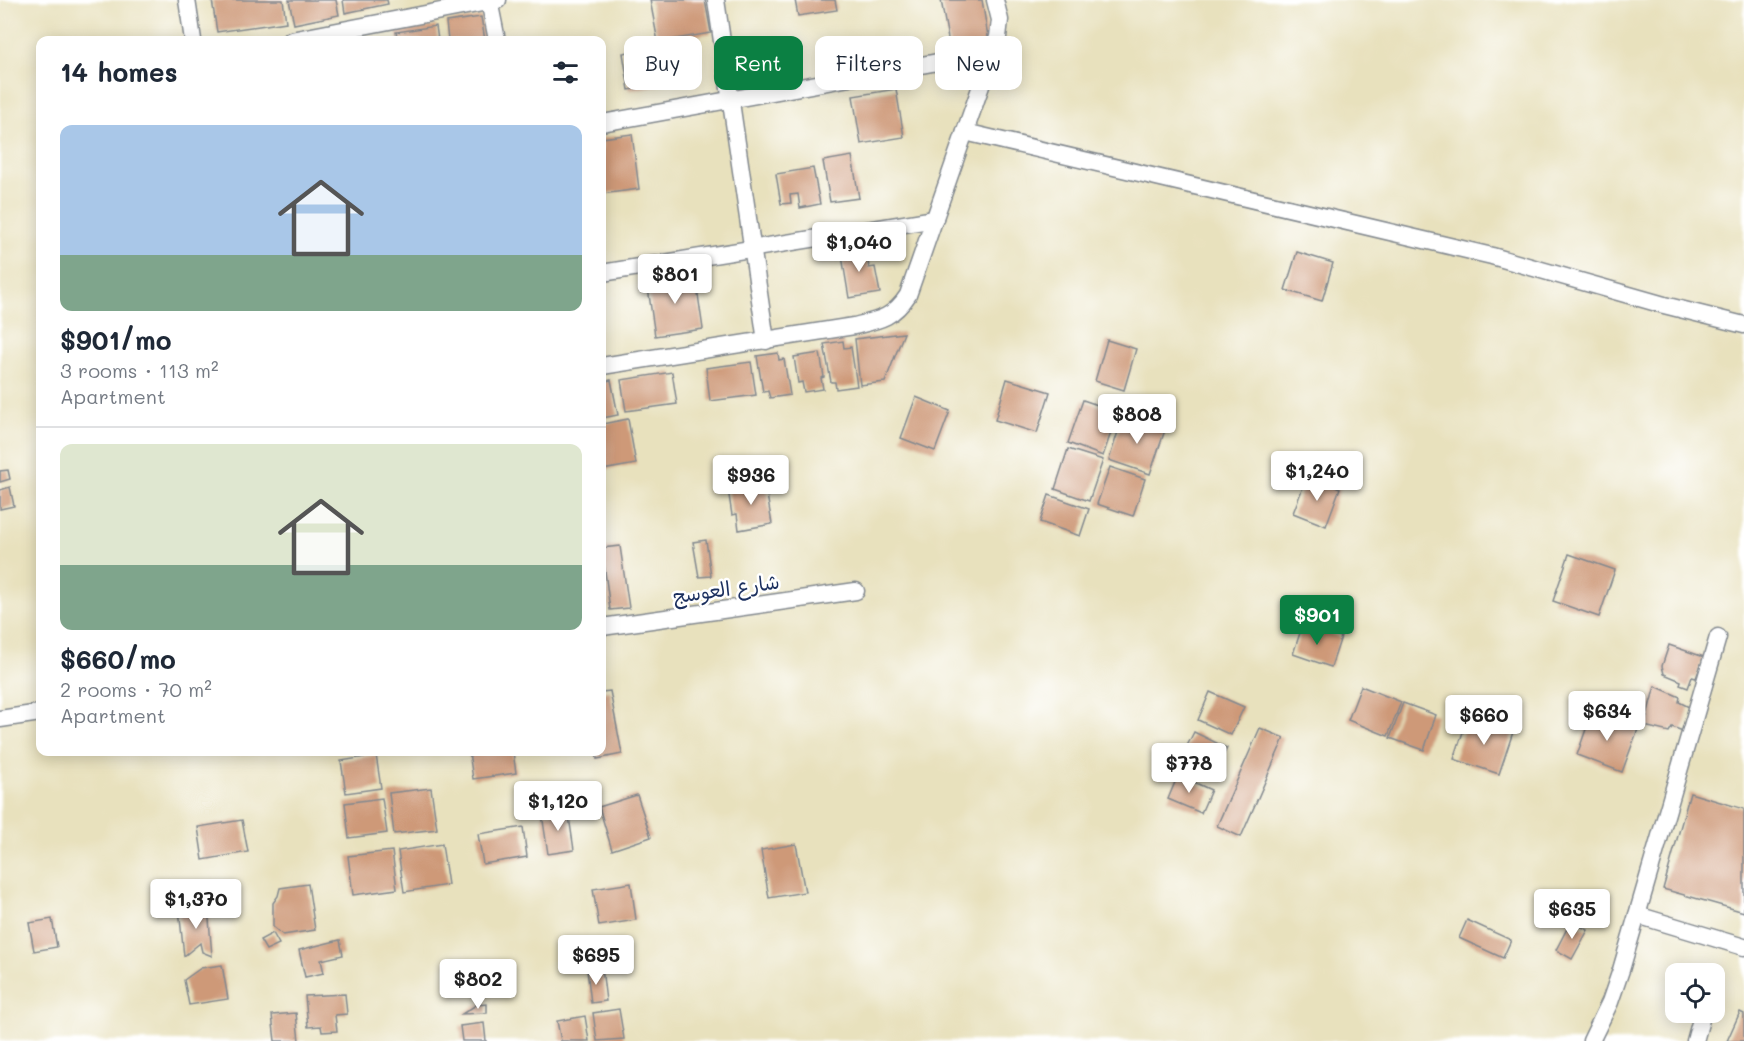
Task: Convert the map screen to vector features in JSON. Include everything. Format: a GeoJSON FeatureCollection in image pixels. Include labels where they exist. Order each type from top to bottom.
{"type":"FeatureCollection","features":[{"type":"Feature","properties":{"kind":"street"},"geometry":{"type":"LineString","coordinates":[[187,0],[192,36]]}},
{"type":"Feature","properties":{"kind":"street"},"geometry":{"type":"LineString","coordinates":[[716,0],[766,341]]}},
{"type":"Feature","properties":{"kind":"street"},"geometry":{"type":"LineString","coordinates":[[995,0],[1000,20],[998,36]]}},
{"type":"Feature","properties":{"kind":"street"},"geometry":{"type":"LineString","coordinates":[[312,36],[492,1],[496,36]]}},
{"type":"Feature","properties":{"kind":"street"},"geometry":{"type":"LineString","coordinates":[[606,122],[935,62]]}},
{"type":"Feature","properties":{"kind":"street"},"geometry":{"type":"LineString","coordinates":[[606,365],[854,326],[888,316],[900,308],[908,295],[980,90]]}},
{"type":"Feature","properties":{"kind":"street"},"geometry":{"type":"LineString","coordinates":[[965,132],[1492,256],[1664,305],[1744,325]]}},
{"type":"Feature","properties":{"kind":"street"},"geometry":{"type":"LineString","coordinates":[[606,272],[935,219]]}},
{"type":"Feature","properties":{"kind":"street","name":"شارع العوسج"},"geometry":{"type":"LineString","coordinates":[[606,626],[856,591]]}},
{"type":"Feature","properties":{"kind":"street"},"geometry":{"type":"LineString","coordinates":[[1591,1041],[1610,1002],[1718,637]]}},
{"type":"Feature","properties":{"kind":"street"},"geometry":{"type":"LineString","coordinates":[[0,719],[36,713]]}},
{"type":"Feature","properties":{"kind":"street"},"geometry":{"type":"LineString","coordinates":[[1637,915],[1744,947]]}},
{"type":"Feature","properties":{"kind":"street"},"geometry":{"type":"LineString","coordinates":[[1695,1041],[1700,1023]]}},
{"type":"Feature","properties":{"kind":"building"},"geometry":{"type":"Polygon","coordinates":[[[212,0],[283,0],[286,22],[217,32],[212,0]]]}},
{"type":"Feature","properties":{"kind":"building"},"geometry":{"type":"Polygon","coordinates":[[[289,0],[336,0],[339,15],[294,24],[289,0]]]}},
{"type":"Feature","properties":{"kind":"building"},"geometry":{"type":"Polygon","coordinates":[[[343,0],[387,0],[388,4],[345,13],[343,0]]]}},
{"type":"Feature","properties":{"kind":"building"},"geometry":{"type":"Polygon","coordinates":[[[650,0],[705,0],[711,33],[693,36],[657,36],[650,0]]]}},
{"type":"Feature","properties":{"kind":"building"},"geometry":{"type":"Polygon","coordinates":[[[795,0],[835,0],[837,10],[798,16],[795,0]]]}},
{"type":"Feature","properties":{"kind":"building"},"geometry":{"type":"Polygon","coordinates":[[[941,0],[982,0],[988,36],[947,36],[941,0]]]}},
{"type":"Feature","properties":{"kind":"building"},"geometry":{"type":"Polygon","coordinates":[[[481,17],[484,36],[448,36],[446,22],[481,17]]]}},
{"type":"Feature","properties":{"kind":"building"},"geometry":{"type":"Polygon","coordinates":[[[436,26],[437,36],[397,36],[396,32],[436,26]]]}},
{"type":"Feature","properties":{"kind":"building"},"geometry":{"type":"Polygon","coordinates":[[[896,90],[904,137],[861,144],[853,96],[896,90]]]}},
{"type":"Feature","properties":{"kind":"building"},"geometry":{"type":"Polygon","coordinates":[[[632,134],[639,189],[606,193],[606,137],[632,134]]]}},
{"type":"Feature","properties":{"kind":"building"},"geometry":{"type":"Polygon","coordinates":[[[852,156],[859,198],[830,202],[823,161],[852,156]]]}},
{"type":"Feature","properties":{"kind":"building"},"geometry":{"type":"Polygon","coordinates":[[[813,168],[820,204],[800,208],[798,194],[790,195],[791,203],[781,204],[776,174],[813,168]]]}},
{"type":"Feature","properties":{"kind":"building"},"geometry":{"type":"Polygon","coordinates":[[[866,247],[869,268],[875,267],[880,293],[849,298],[841,250],[866,247]]]}},
{"type":"Feature","properties":{"kind":"building"},"geometry":{"type":"Polygon","coordinates":[[[1297,252],[1333,263],[1322,301],[1285,290],[1297,252]]]}},
{"type":"Feature","properties":{"kind":"building"},"geometry":{"type":"Polygon","coordinates":[[[695,274],[703,329],[655,336],[647,281],[695,274]]]}},
{"type":"Feature","properties":{"kind":"building"},"geometry":{"type":"Polygon","coordinates":[[[904,333],[885,382],[860,385],[855,339],[904,333]]]}},
{"type":"Feature","properties":{"kind":"building"},"geometry":{"type":"Polygon","coordinates":[[[1107,340],[1136,349],[1124,390],[1095,381],[1107,340]]]}},
{"type":"Feature","properties":{"kind":"building"},"geometry":{"type":"Polygon","coordinates":[[[843,341],[844,348],[851,347],[857,386],[836,389],[835,382],[831,382],[824,344],[843,341]]]}},
{"type":"Feature","properties":{"kind":"building"},"geometry":{"type":"Polygon","coordinates":[[[778,353],[779,360],[784,359],[790,395],[770,398],[768,391],[763,392],[757,356],[778,353]]]}},
{"type":"Feature","properties":{"kind":"building"},"geometry":{"type":"Polygon","coordinates":[[[820,353],[824,377],[821,378],[823,389],[804,392],[802,382],[798,383],[794,357],[820,353]]]}},
{"type":"Feature","properties":{"kind":"building"},"geometry":{"type":"Polygon","coordinates":[[[751,362],[756,395],[710,401],[706,368],[751,362]]]}},
{"type":"Feature","properties":{"kind":"building"},"geometry":{"type":"Polygon","coordinates":[[[672,372],[677,404],[626,411],[621,380],[672,372]]]}},
{"type":"Feature","properties":{"kind":"building"},"geometry":{"type":"Polygon","coordinates":[[[1007,379],[1050,392],[1037,433],[995,420],[1007,379]]]}},
{"type":"Feature","properties":{"kind":"building"},"geometry":{"type":"Polygon","coordinates":[[[611,380],[618,415],[606,417],[606,381],[611,380]]]}},
{"type":"Feature","properties":{"kind":"building"},"geometry":{"type":"Polygon","coordinates":[[[916,397],[950,411],[935,451],[901,438],[916,397]]]}},
{"type":"Feature","properties":{"kind":"building"},"geometry":{"type":"Polygon","coordinates":[[[1083,400],[1118,412],[1103,456],[1068,443],[1083,400]]]}},
{"type":"Feature","properties":{"kind":"building"},"geometry":{"type":"Polygon","coordinates":[[[1123,416],[1165,430],[1150,474],[1109,460],[1123,416]]]}},
{"type":"Feature","properties":{"kind":"building"},"geometry":{"type":"Polygon","coordinates":[[[628,419],[636,464],[606,469],[606,423],[628,419]]]}},
{"type":"Feature","properties":{"kind":"building"},"geometry":{"type":"Polygon","coordinates":[[[1068,449],[1103,460],[1089,501],[1055,489],[1068,449]]]}},
{"type":"Feature","properties":{"kind":"building"},"geometry":{"type":"Polygon","coordinates":[[[1110,467],[1145,479],[1133,516],[1097,504],[1110,467]]]}},
{"type":"Feature","properties":{"kind":"building"},"geometry":{"type":"Polygon","coordinates":[[[8,470],[10,479],[0,482],[0,471],[8,470]]]}},
{"type":"Feature","properties":{"kind":"building"},"geometry":{"type":"Polygon","coordinates":[[[1322,481],[1340,488],[1326,526],[1293,513],[1303,487],[1322,481]]]}},
{"type":"Feature","properties":{"kind":"building"},"geometry":{"type":"Polygon","coordinates":[[[765,483],[772,524],[739,530],[737,514],[732,515],[728,489],[765,483]]]}},
{"type":"Feature","properties":{"kind":"building"},"geometry":{"type":"Polygon","coordinates":[[[10,487],[14,506],[0,509],[0,490],[10,487]]]}},
{"type":"Feature","properties":{"kind":"building"},"geometry":{"type":"Polygon","coordinates":[[[1049,495],[1089,509],[1080,536],[1040,522],[1049,495]]]}},
{"type":"Feature","properties":{"kind":"building"},"geometry":{"type":"Polygon","coordinates":[[[706,540],[711,576],[699,577],[693,542],[706,540]]]}},
{"type":"Feature","properties":{"kind":"building"},"geometry":{"type":"Polygon","coordinates":[[[620,546],[629,608],[610,610],[606,579],[606,548],[620,546]]]}},
{"type":"Feature","properties":{"kind":"building"},"geometry":{"type":"Polygon","coordinates":[[[1569,554],[1615,570],[1599,617],[1553,601],[1569,554]]]}},
{"type":"Feature","properties":{"kind":"building"},"geometry":{"type":"Polygon","coordinates":[[[1303,624],[1341,637],[1331,667],[1293,654],[1303,624]]]}},
{"type":"Feature","properties":{"kind":"building"},"geometry":{"type":"Polygon","coordinates":[[[1669,645],[1704,657],[1696,678],[1692,677],[1688,688],[1680,685],[1681,681],[1664,674],[1662,666],[1669,645]]]}},
{"type":"Feature","properties":{"kind":"building"},"geometry":{"type":"Polygon","coordinates":[[[1361,686],[1401,702],[1388,736],[1348,720],[1361,686]]]}},
{"type":"Feature","properties":{"kind":"building"},"geometry":{"type":"Polygon","coordinates":[[[1655,686],[1680,697],[1679,702],[1689,707],[1683,731],[1672,727],[1669,732],[1644,726],[1655,686]]]}},
{"type":"Feature","properties":{"kind":"building"},"geometry":{"type":"Polygon","coordinates":[[[610,691],[622,754],[597,759],[597,756],[606,756],[606,692],[610,691]]]}},
{"type":"Feature","properties":{"kind":"building"},"geometry":{"type":"Polygon","coordinates":[[[1210,692],[1244,707],[1231,735],[1198,720],[1210,692]]]}},
{"type":"Feature","properties":{"kind":"building"},"geometry":{"type":"Polygon","coordinates":[[[1403,703],[1436,715],[1424,750],[1390,738],[1403,703]]]}},
{"type":"Feature","properties":{"kind":"building"},"geometry":{"type":"Polygon","coordinates":[[[1592,712],[1638,729],[1622,772],[1577,755],[1592,712]]]}},
{"type":"Feature","properties":{"kind":"building"},"geometry":{"type":"Polygon","coordinates":[[[1468,717],[1513,732],[1499,774],[1454,759],[1468,717]]]}},
{"type":"Feature","properties":{"kind":"building"},"geometry":{"type":"Polygon","coordinates":[[[1260,728],[1284,738],[1241,837],[1217,826],[1260,728]]]}},
{"type":"Feature","properties":{"kind":"building"},"geometry":{"type":"Polygon","coordinates":[[[1194,732],[1227,748],[1214,774],[1181,758],[1194,732]]]}},
{"type":"Feature","properties":{"kind":"building"},"geometry":{"type":"Polygon","coordinates":[[[376,756],[381,788],[346,793],[341,761],[376,756]]]}},
{"type":"Feature","properties":{"kind":"building"},"geometry":{"type":"Polygon","coordinates":[[[470,756],[514,756],[516,773],[473,779],[470,756]]]}},
{"type":"Feature","properties":{"kind":"building"},"geometry":{"type":"Polygon","coordinates":[[[1178,775],[1211,790],[1201,813],[1168,799],[1178,775]]]}},
{"type":"Feature","properties":{"kind":"building"},"geometry":{"type":"Polygon","coordinates":[[[431,788],[437,829],[394,834],[389,793],[431,788]]]}},
{"type":"Feature","properties":{"kind":"building"},"geometry":{"type":"Polygon","coordinates":[[[1690,793],[1744,809],[1744,912],[1663,889],[1690,793]]]}},
{"type":"Feature","properties":{"kind":"building"},"geometry":{"type":"Polygon","coordinates":[[[637,795],[651,837],[612,850],[599,807],[637,795]]]}},
{"type":"Feature","properties":{"kind":"building"},"geometry":{"type":"Polygon","coordinates":[[[382,798],[387,833],[349,838],[345,803],[382,798]]]}},
{"type":"Feature","properties":{"kind":"building"},"geometry":{"type":"Polygon","coordinates":[[[568,810],[574,850],[548,854],[542,814],[568,810]]]}},
{"type":"Feature","properties":{"kind":"building"},"geometry":{"type":"Polygon","coordinates":[[[242,820],[248,852],[203,860],[198,827],[242,820]]]}},
{"type":"Feature","properties":{"kind":"building"},"geometry":{"type":"Polygon","coordinates":[[[523,827],[527,857],[483,864],[478,834],[523,827]]]}},
{"type":"Feature","properties":{"kind":"building"},"geometry":{"type":"Polygon","coordinates":[[[442,844],[448,885],[404,892],[398,851],[442,844]]]}},
{"type":"Feature","properties":{"kind":"building"},"geometry":{"type":"Polygon","coordinates":[[[796,844],[805,892],[769,898],[761,850],[796,844]]]}},
{"type":"Feature","properties":{"kind":"building"},"geometry":{"type":"Polygon","coordinates":[[[392,851],[397,889],[353,895],[348,856],[392,851]]]}},
{"type":"Feature","properties":{"kind":"building"},"geometry":{"type":"Polygon","coordinates":[[[631,883],[636,920],[599,926],[593,889],[631,883]]]}},
{"type":"Feature","properties":{"kind":"building"},"geometry":{"type":"Polygon","coordinates":[[[308,884],[315,930],[283,935],[273,927],[273,903],[280,888],[308,884]]]}},
{"type":"Feature","properties":{"kind":"building"},"geometry":{"type":"Polygon","coordinates":[[[208,907],[212,956],[202,952],[200,943],[184,956],[179,909],[208,907]]]}},
{"type":"Feature","properties":{"kind":"building"},"geometry":{"type":"Polygon","coordinates":[[[52,919],[57,947],[34,951],[29,923],[52,919]]]}},
{"type":"Feature","properties":{"kind":"building"},"geometry":{"type":"Polygon","coordinates":[[[1467,920],[1511,940],[1503,958],[1459,938],[1467,920]]]}},
{"type":"Feature","properties":{"kind":"building"},"geometry":{"type":"Polygon","coordinates":[[[1571,921],[1588,930],[1572,959],[1556,950],[1571,921]]]}},
{"type":"Feature","properties":{"kind":"building"},"geometry":{"type":"Polygon","coordinates":[[[273,933],[279,944],[266,950],[260,940],[273,933]]]}},
{"type":"Feature","properties":{"kind":"building"},"geometry":{"type":"Polygon","coordinates":[[[340,940],[343,955],[321,960],[324,973],[305,977],[299,950],[340,940]]]}},
{"type":"Feature","properties":{"kind":"building"},"geometry":{"type":"Polygon","coordinates":[[[222,965],[228,999],[189,1005],[184,980],[201,968],[222,965]]]}},
{"type":"Feature","properties":{"kind":"building"},"geometry":{"type":"Polygon","coordinates":[[[602,968],[606,1001],[591,1003],[587,970],[602,968]]]}},
{"type":"Feature","properties":{"kind":"building"},"geometry":{"type":"Polygon","coordinates":[[[345,994],[347,1014],[335,1015],[337,1031],[322,1032],[321,1026],[308,1027],[305,996],[345,994]]]}},
{"type":"Feature","properties":{"kind":"building"},"geometry":{"type":"Polygon","coordinates":[[[487,1004],[487,1013],[462,1014],[476,1005],[487,1004]]]}},
{"type":"Feature","properties":{"kind":"building"},"geometry":{"type":"Polygon","coordinates":[[[619,1009],[624,1039],[597,1041],[593,1013],[619,1009]]]}},
{"type":"Feature","properties":{"kind":"building"},"geometry":{"type":"Polygon","coordinates":[[[1740,1012],[1744,1014],[1744,1041],[1727,1041],[1740,1012]]]}},
{"type":"Feature","properties":{"kind":"building"},"geometry":{"type":"Polygon","coordinates":[[[296,1013],[299,1041],[275,1041],[272,1015],[296,1013]]]}},
{"type":"Feature","properties":{"kind":"building"},"geometry":{"type":"Polygon","coordinates":[[[585,1016],[589,1041],[561,1041],[557,1021],[585,1016]]]}},
{"type":"Feature","properties":{"kind":"building"},"geometry":{"type":"Polygon","coordinates":[[[484,1023],[486,1041],[462,1041],[460,1026],[484,1023]]]}}]}
